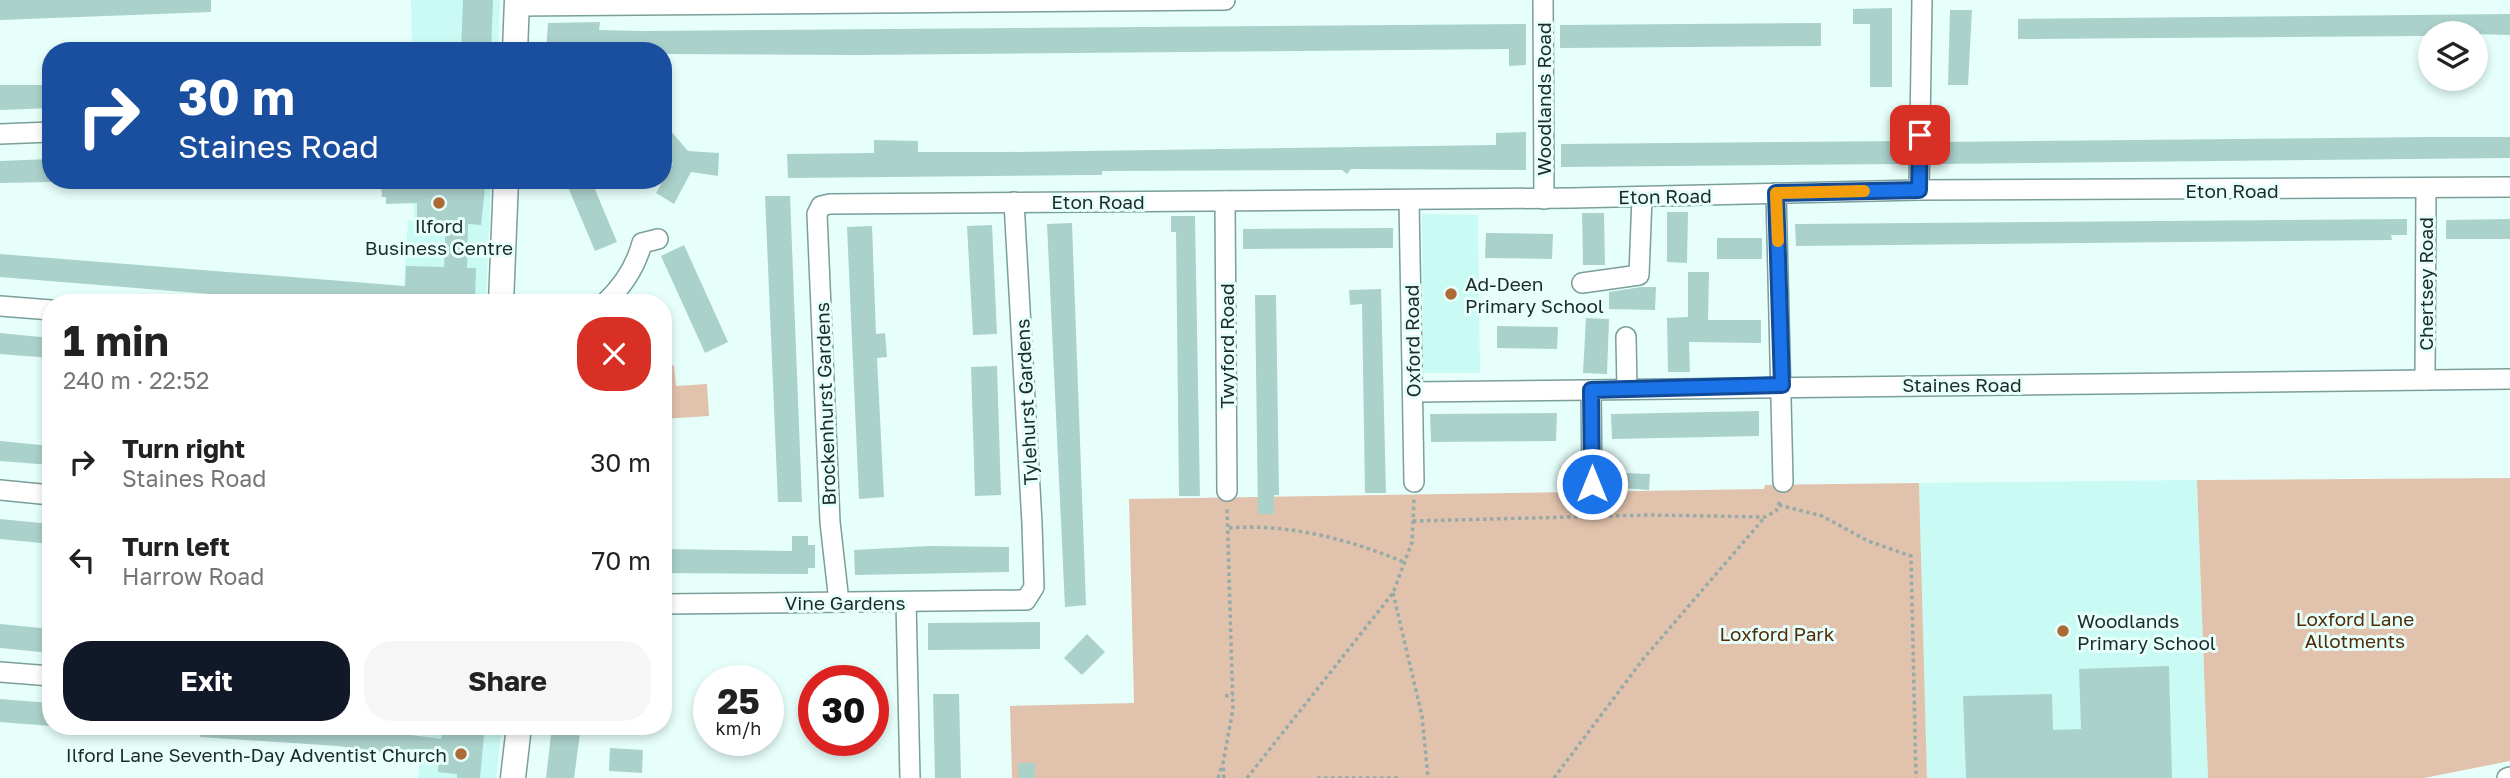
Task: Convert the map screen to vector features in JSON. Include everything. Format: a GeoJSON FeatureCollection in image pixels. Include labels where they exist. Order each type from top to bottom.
{"type":"FeatureCollection","features":[{"type":"Feature","properties":{"kind":"main road"},"geometry":{"type":"LineString","coordinates":[[515,42],[517,3]]}},
{"type":"Feature","properties":{"kind":"main road"},"geometry":{"type":"LineString","coordinates":[[501,294],[506,189]]}},
{"type":"Feature","properties":{"kind":"main road"},"geometry":{"type":"LineString","coordinates":[[513,778],[518,735]]}},
{"type":"Feature","properties":{"kind":"street"},"geometry":{"type":"LineString","coordinates":[[517,3],[1224,0]]}},
{"type":"Feature","properties":{"kind":"street","name":"Woodlands Road"},"geometry":{"type":"LineString","coordinates":[[1543,0],[1544,199]]}},
{"type":"Feature","properties":{"kind":"street"},"geometry":{"type":"LineString","coordinates":[[1919,190],[1922,0]]}},
{"type":"Feature","properties":{"kind":"street"},"geometry":{"type":"LineString","coordinates":[[0,134],[42,132]]}},
{"type":"Feature","properties":{"kind":"street","name":"Eton Road"},"geometry":{"type":"LineString","coordinates":[[821,206],[1014,202],[1544,199],[1919,190],[2510,187]]}},
{"type":"Feature","properties":{"kind":"street","name":"Chertsey Road"},"geometry":{"type":"LineString","coordinates":[[2425,380],[2426,189]]}},
{"type":"Feature","properties":{"kind":"street"},"geometry":{"type":"LineString","coordinates":[[1776,193],[1783,482]]}},
{"type":"Feature","properties":{"kind":"street"},"geometry":{"type":"LineString","coordinates":[[1582,283],[1639,275],[1642,197]]}},
{"type":"Feature","properties":{"kind":"street","name":"Oxford Road"},"geometry":{"type":"LineString","coordinates":[[1409,200],[1414,482]]}},
{"type":"Feature","properties":{"kind":"street","name":"Twyford Road"},"geometry":{"type":"LineString","coordinates":[[1225,201],[1227,491]]}},
{"type":"Feature","properties":{"kind":"street","name":"Tylehurst Gardens"},"geometry":{"type":"LineString","coordinates":[[1014,202],[1034,587],[1026,600]]}},
{"type":"Feature","properties":{"kind":"street","name":"Brockenhurst Gardens"},"geometry":{"type":"LineString","coordinates":[[821,206],[817,214],[830,522],[839,602]]}},
{"type":"Feature","properties":{"kind":"street"},"geometry":{"type":"LineString","coordinates":[[615,294],[638,258],[642,243],[658,239]]}},
{"type":"Feature","properties":{"kind":"street"},"geometry":{"type":"LineString","coordinates":[[0,306],[42,309]]}},
{"type":"Feature","properties":{"kind":"street"},"geometry":{"type":"LineString","coordinates":[[1626,337],[1627,389]]}},
{"type":"Feature","properties":{"kind":"street","name":"Staines Road"},"geometry":{"type":"LineString","coordinates":[[1413,392],[1782,385],[2510,379]]}},
{"type":"Feature","properties":{"kind":"street"},"geometry":{"type":"LineString","coordinates":[[1591,390],[1592,484]]}},
{"type":"Feature","properties":{"kind":"street"},"geometry":{"type":"LineString","coordinates":[[0,490],[42,494]]}},
{"type":"Feature","properties":{"kind":"street","name":"Vine Gardens"},"geometry":{"type":"LineString","coordinates":[[672,604],[1026,600]]}},
{"type":"Feature","properties":{"kind":"street"},"geometry":{"type":"LineString","coordinates":[[906,602],[910,778]]}},
{"type":"Feature","properties":{"kind":"street"},"geometry":{"type":"LineString","coordinates":[[0,672],[42,675]]}},
{"type":"Feature","properties":{"kind":"path"},"geometry":{"type":"LineString","coordinates":[[1554,778],[1644,658],[1765,517],[1776,511],[1783,482]]}},
{"type":"Feature","properties":{"kind":"path"},"geometry":{"type":"LineString","coordinates":[[1218,778],[1232,727],[1227,491]]}},
{"type":"Feature","properties":{"kind":"path"},"geometry":{"type":"LineString","coordinates":[[1779,505],[1822,516],[1868,541],[1911,556],[1916,778]]}},
{"type":"Feature","properties":{"kind":"path"},"geometry":{"type":"LineString","coordinates":[[1247,778],[1345,658],[1393,593],[1406,563],[1413,521],[1650,515],[1765,517]]}},
{"type":"Feature","properties":{"kind":"path"},"geometry":{"type":"LineString","coordinates":[[1228,528],[1250,526],[1320,536],[1378,551],[1406,563]]}},
{"type":"Feature","properties":{"kind":"path"},"geometry":{"type":"LineString","coordinates":[[1393,593],[1422,716],[1428,778]]}},
{"type":"Feature","properties":{"kind":"path"},"geometry":{"type":"LineString","coordinates":[[1225,696],[1233,695]]}},
{"type":"Feature","properties":{"kind":"path"},"geometry":{"type":"LineString","coordinates":[[1223,763],[1224,778]]}},
{"type":"Feature","properties":{"kind":"path"},"geometry":{"type":"LineString","coordinates":[[1317,778],[1399,778]]}},
{"type":"Feature","properties":{"kind":"shaded area"},"geometry":{"type":"Polygon","coordinates":[[[411,0],[500,0],[498,42],[412,42],[411,0]]]}},
{"type":"Feature","properties":{"kind":"shaded area"},"geometry":{"type":"Polygon","coordinates":[[[413,189],[491,189],[486,294],[404,294],[408,220],[414,221],[413,189]]]}},
{"type":"Feature","properties":{"kind":"shaded area","name":"Ad-Deen Primary School"},"geometry":{"type":"Polygon","coordinates":[[[1422,214],[1478,215],[1480,373],[1423,373],[1422,214]]]}},
{"type":"Feature","properties":{"kind":"shaded area","name":"Woodlands Primary School"},"geometry":{"type":"Polygon","coordinates":[[[2197,480],[2208,778],[1927,778],[1919,483],[2197,480]]]}},
{"type":"Feature","properties":{"kind":"shaded area"},"geometry":{"type":"Polygon","coordinates":[[[423,735],[501,735],[496,778],[418,778],[423,735]]]}},
{"type":"Feature","properties":{"kind":"green space"},"geometry":{"type":"Polygon","coordinates":[[[672,365],[676,386],[707,384],[709,416],[672,418],[672,365]]]}},
{"type":"Feature","properties":{"kind":"green space","name":"Loxford Lane Allotments"},"geometry":{"type":"Polygon","coordinates":[[[2510,478],[2510,761],[2424,778],[2208,778],[2197,480],[2510,478]]]}},
{"type":"Feature","properties":{"kind":"green space","name":"Loxford Park"},"geometry":{"type":"Polygon","coordinates":[[[1919,483],[1927,778],[1012,778],[1010,706],[1134,703],[1129,499],[1764,489],[1765,485],[1919,483]]]}},
{"type":"Feature","properties":{"kind":"building"},"geometry":{"type":"Polygon","coordinates":[[[0,0],[211,0],[211,12],[0,20],[0,0]]]}},
{"type":"Feature","properties":{"kind":"building"},"geometry":{"type":"Polygon","coordinates":[[[463,0],[493,0],[491,42],[461,42],[463,0]]]}},
{"type":"Feature","properties":{"kind":"building"},"geometry":{"type":"Polygon","coordinates":[[[1892,8],[1892,87],[1870,87],[1870,24],[1853,24],[1853,9],[1892,8]]]}},
{"type":"Feature","properties":{"kind":"building"},"geometry":{"type":"Polygon","coordinates":[[[1950,10],[1972,10],[1968,85],[1948,85],[1950,10]]]}},
{"type":"Feature","properties":{"kind":"building"},"geometry":{"type":"Polygon","coordinates":[[[2510,14],[2510,35],[2488,34],[2488,21],[2418,21],[2418,36],[2018,39],[2018,19],[2510,14]]]}},
{"type":"Feature","properties":{"kind":"building"},"geometry":{"type":"Polygon","coordinates":[[[600,22],[599,30],[641,31],[1526,24],[1526,65],[1509,66],[1509,49],[672,54],[672,42],[547,42],[548,23],[600,22]]]}},
{"type":"Feature","properties":{"kind":"building"},"geometry":{"type":"Polygon","coordinates":[[[1821,23],[1821,46],[1560,48],[1560,25],[1821,23]]]}},
{"type":"Feature","properties":{"kind":"building"},"geometry":{"type":"Polygon","coordinates":[[[0,85],[42,85],[42,108],[0,110],[0,85]]]}},
{"type":"Feature","properties":{"kind":"building"},"geometry":{"type":"Polygon","coordinates":[[[672,132],[688,151],[719,153],[718,176],[691,172],[674,204],[656,193],[658,189],[672,189],[672,132]]]}},
{"type":"Feature","properties":{"kind":"building"},"geometry":{"type":"Polygon","coordinates":[[[1526,132],[1526,170],[1351,169],[1347,174],[1342,170],[1102,171],[1102,175],[788,178],[787,154],[874,153],[874,140],[918,141],[918,152],[1008,152],[1496,145],[1496,133],[1526,132]]]}},
{"type":"Feature","properties":{"kind":"building"},"geometry":{"type":"Polygon","coordinates":[[[2510,137],[2510,158],[1935,164],[1935,142],[2510,137]]]}},
{"type":"Feature","properties":{"kind":"building"},"geometry":{"type":"Polygon","coordinates":[[[1902,141],[1902,164],[1561,167],[1561,144],[1902,141]]]}},
{"type":"Feature","properties":{"kind":"building"},"geometry":{"type":"Polygon","coordinates":[[[42,159],[42,182],[0,183],[0,161],[42,159]]]}},
{"type":"Feature","properties":{"kind":"building"},"geometry":{"type":"Polygon","coordinates":[[[382,189],[485,189],[481,225],[468,224],[467,268],[476,268],[475,294],[209,294],[0,277],[0,254],[405,286],[406,266],[444,267],[446,221],[417,222],[417,203],[386,204],[386,197],[382,197],[382,189]]]}},
{"type":"Feature","properties":{"kind":"building"},"geometry":{"type":"Polygon","coordinates":[[[569,189],[595,189],[617,242],[595,251],[569,189]]]}},
{"type":"Feature","properties":{"kind":"building"},"geometry":{"type":"Polygon","coordinates":[[[765,196],[790,196],[802,502],[778,502],[765,196]]]}},
{"type":"Feature","properties":{"kind":"building"},"geometry":{"type":"Polygon","coordinates":[[[1667,212],[1688,212],[1687,263],[1667,262],[1667,212]]]}},
{"type":"Feature","properties":{"kind":"building"},"geometry":{"type":"Polygon","coordinates":[[[1582,213],[1604,213],[1605,265],[1583,265],[1582,213]]]}},
{"type":"Feature","properties":{"kind":"building"},"geometry":{"type":"Polygon","coordinates":[[[1171,216],[1195,216],[1200,496],[1179,496],[1176,232],[1171,232],[1171,216]]]}},
{"type":"Feature","properties":{"kind":"building"},"geometry":{"type":"Polygon","coordinates":[[[2407,219],[2407,235],[2391,235],[2392,240],[1796,246],[1795,224],[2407,219]]]}},
{"type":"Feature","properties":{"kind":"building"},"geometry":{"type":"Polygon","coordinates":[[[2510,219],[2510,239],[2446,239],[2446,220],[2510,219]]]}},
{"type":"Feature","properties":{"kind":"building"},"geometry":{"type":"Polygon","coordinates":[[[1072,223],[1086,605],[1065,607],[1047,224],[1072,223]]]}},
{"type":"Feature","properties":{"kind":"building"},"geometry":{"type":"Polygon","coordinates":[[[992,225],[997,334],[973,335],[967,226],[992,225]]]}},
{"type":"Feature","properties":{"kind":"building"},"geometry":{"type":"Polygon","coordinates":[[[872,226],[876,334],[885,333],[887,357],[877,358],[884,497],[859,499],[847,227],[872,226]]]}},
{"type":"Feature","properties":{"kind":"building"},"geometry":{"type":"Polygon","coordinates":[[[1393,228],[1393,248],[1243,249],[1243,229],[1393,228]]]}},
{"type":"Feature","properties":{"kind":"building"},"geometry":{"type":"Polygon","coordinates":[[[1486,233],[1553,234],[1552,259],[1485,258],[1486,233]]]}},
{"type":"Feature","properties":{"kind":"building"},"geometry":{"type":"Polygon","coordinates":[[[1717,238],[1762,238],[1762,259],[1717,259],[1717,238]]]}},
{"type":"Feature","properties":{"kind":"building"},"geometry":{"type":"Polygon","coordinates":[[[684,245],[728,342],[705,353],[661,256],[684,245]]]}},
{"type":"Feature","properties":{"kind":"building"},"geometry":{"type":"Polygon","coordinates":[[[1688,272],[1709,272],[1708,320],[1761,320],[1761,343],[1689,342],[1690,372],[1668,372],[1667,318],[1688,317],[1688,272]]]}},
{"type":"Feature","properties":{"kind":"building"},"geometry":{"type":"Polygon","coordinates":[[[1656,287],[1655,310],[1609,309],[1609,292],[1656,287]]]}},
{"type":"Feature","properties":{"kind":"building"},"geometry":{"type":"Polygon","coordinates":[[[1381,289],[1386,493],[1365,493],[1362,304],[1350,305],[1349,290],[1381,289]]]}},
{"type":"Feature","properties":{"kind":"building"},"geometry":{"type":"Polygon","coordinates":[[[1255,295],[1276,295],[1279,495],[1274,495],[1274,514],[1258,514],[1255,295]]]}},
{"type":"Feature","properties":{"kind":"building"},"geometry":{"type":"Polygon","coordinates":[[[1586,318],[1609,319],[1607,374],[1583,373],[1586,318]]]}},
{"type":"Feature","properties":{"kind":"building"},"geometry":{"type":"Polygon","coordinates":[[[1497,326],[1558,327],[1557,349],[1497,348],[1497,326]]]}},
{"type":"Feature","properties":{"kind":"building"},"geometry":{"type":"Polygon","coordinates":[[[0,333],[42,337],[42,357],[0,354],[0,333]]]}},
{"type":"Feature","properties":{"kind":"building"},"geometry":{"type":"Polygon","coordinates":[[[997,366],[1001,495],[975,496],[971,367],[997,366]]]}},
{"type":"Feature","properties":{"kind":"building"},"geometry":{"type":"Polygon","coordinates":[[[1759,411],[1759,436],[1612,439],[1611,414],[1759,411]]]}},
{"type":"Feature","properties":{"kind":"building"},"geometry":{"type":"Polygon","coordinates":[[[1557,413],[1556,441],[1431,442],[1430,414],[1557,413]]]}},
{"type":"Feature","properties":{"kind":"building"},"geometry":{"type":"Polygon","coordinates":[[[0,441],[42,445],[42,464],[0,461],[0,441]]]}},
{"type":"Feature","properties":{"kind":"building"},"geometry":{"type":"Polygon","coordinates":[[[1622,473],[1650,474],[1649,490],[1621,488],[1622,473]]]}},
{"type":"Feature","properties":{"kind":"building"},"geometry":{"type":"Polygon","coordinates":[[[0,519],[42,523],[42,543],[0,539],[0,519]]]}},
{"type":"Feature","properties":{"kind":"building"},"geometry":{"type":"Polygon","coordinates":[[[792,536],[808,536],[808,545],[815,545],[815,568],[808,568],[808,574],[672,573],[672,549],[792,551],[792,536]]]}},
{"type":"Feature","properties":{"kind":"building"},"geometry":{"type":"Polygon","coordinates":[[[929,546],[1009,547],[1009,572],[855,575],[854,550],[929,546]]]}},
{"type":"Feature","properties":{"kind":"building"},"geometry":{"type":"Polygon","coordinates":[[[1040,622],[1040,649],[928,650],[928,623],[1040,622]]]}},
{"type":"Feature","properties":{"kind":"building"},"geometry":{"type":"Polygon","coordinates":[[[0,624],[42,628],[42,652],[0,648],[0,624]]]}},
{"type":"Feature","properties":{"kind":"building"},"geometry":{"type":"Polygon","coordinates":[[[1087,634],[1105,652],[1082,675],[1064,658],[1087,634]]]}},
{"type":"Feature","properties":{"kind":"building"},"geometry":{"type":"Polygon","coordinates":[[[2169,666],[2172,778],[1966,778],[1963,696],[2052,694],[2053,730],[2081,729],[2079,669],[2169,666]]]}},
{"type":"Feature","properties":{"kind":"building"},"geometry":{"type":"Polygon","coordinates":[[[933,694],[959,694],[961,778],[935,778],[933,694]]]}},
{"type":"Feature","properties":{"kind":"building"},"geometry":{"type":"Polygon","coordinates":[[[0,699],[42,702],[42,725],[0,722],[0,699]]]}},
{"type":"Feature","properties":{"kind":"building"},"geometry":{"type":"Polygon","coordinates":[[[412,735],[441,739],[442,735],[484,735],[480,778],[457,778],[457,774],[438,772],[439,760],[338,746],[200,737],[412,735]]]}},
{"type":"Feature","properties":{"kind":"building"},"geometry":{"type":"Polygon","coordinates":[[[551,735],[580,735],[574,778],[546,778],[551,735]]]}},
{"type":"Feature","properties":{"kind":"building"},"geometry":{"type":"Polygon","coordinates":[[[610,748],[643,750],[642,773],[609,771],[610,748]]]}},
{"type":"Feature","properties":{"kind":"building"},"geometry":{"type":"Polygon","coordinates":[[[1018,763],[1035,763],[1035,778],[1019,778],[1018,763]]]}},
{"type":"Feature","properties":{"kind":"slow traffic"},"geometry":{"type":"LineString","coordinates":[[1778,241],[1776,193],[1864,191]]}},
{"type":"Feature","properties":{"kind":"place","name":"Ilford Business Centre"},"geometry":{"type":"Point","coordinates":[439,203]}},
{"type":"Feature","properties":{"kind":"place","name":"Ad-Deen Primary School"},"geometry":{"type":"Point","coordinates":[1451,294]}},
{"type":"Feature","properties":{"kind":"place","name":"Woodlands Primary School"},"geometry":{"type":"Point","coordinates":[2063,631]}},
{"type":"Feature","properties":{"kind":"place","name":"Ilford Lane Seventh-Day Adventist Church"},"geometry":{"type":"Point","coordinates":[461,754]}},
{"type":"Feature","properties":{"kind":"route"},"geometry":{"type":"LineString","coordinates":[[1592,484],[1591,390],[1782,385],[1776,193],[1919,190],[1920,135]]}}]}
